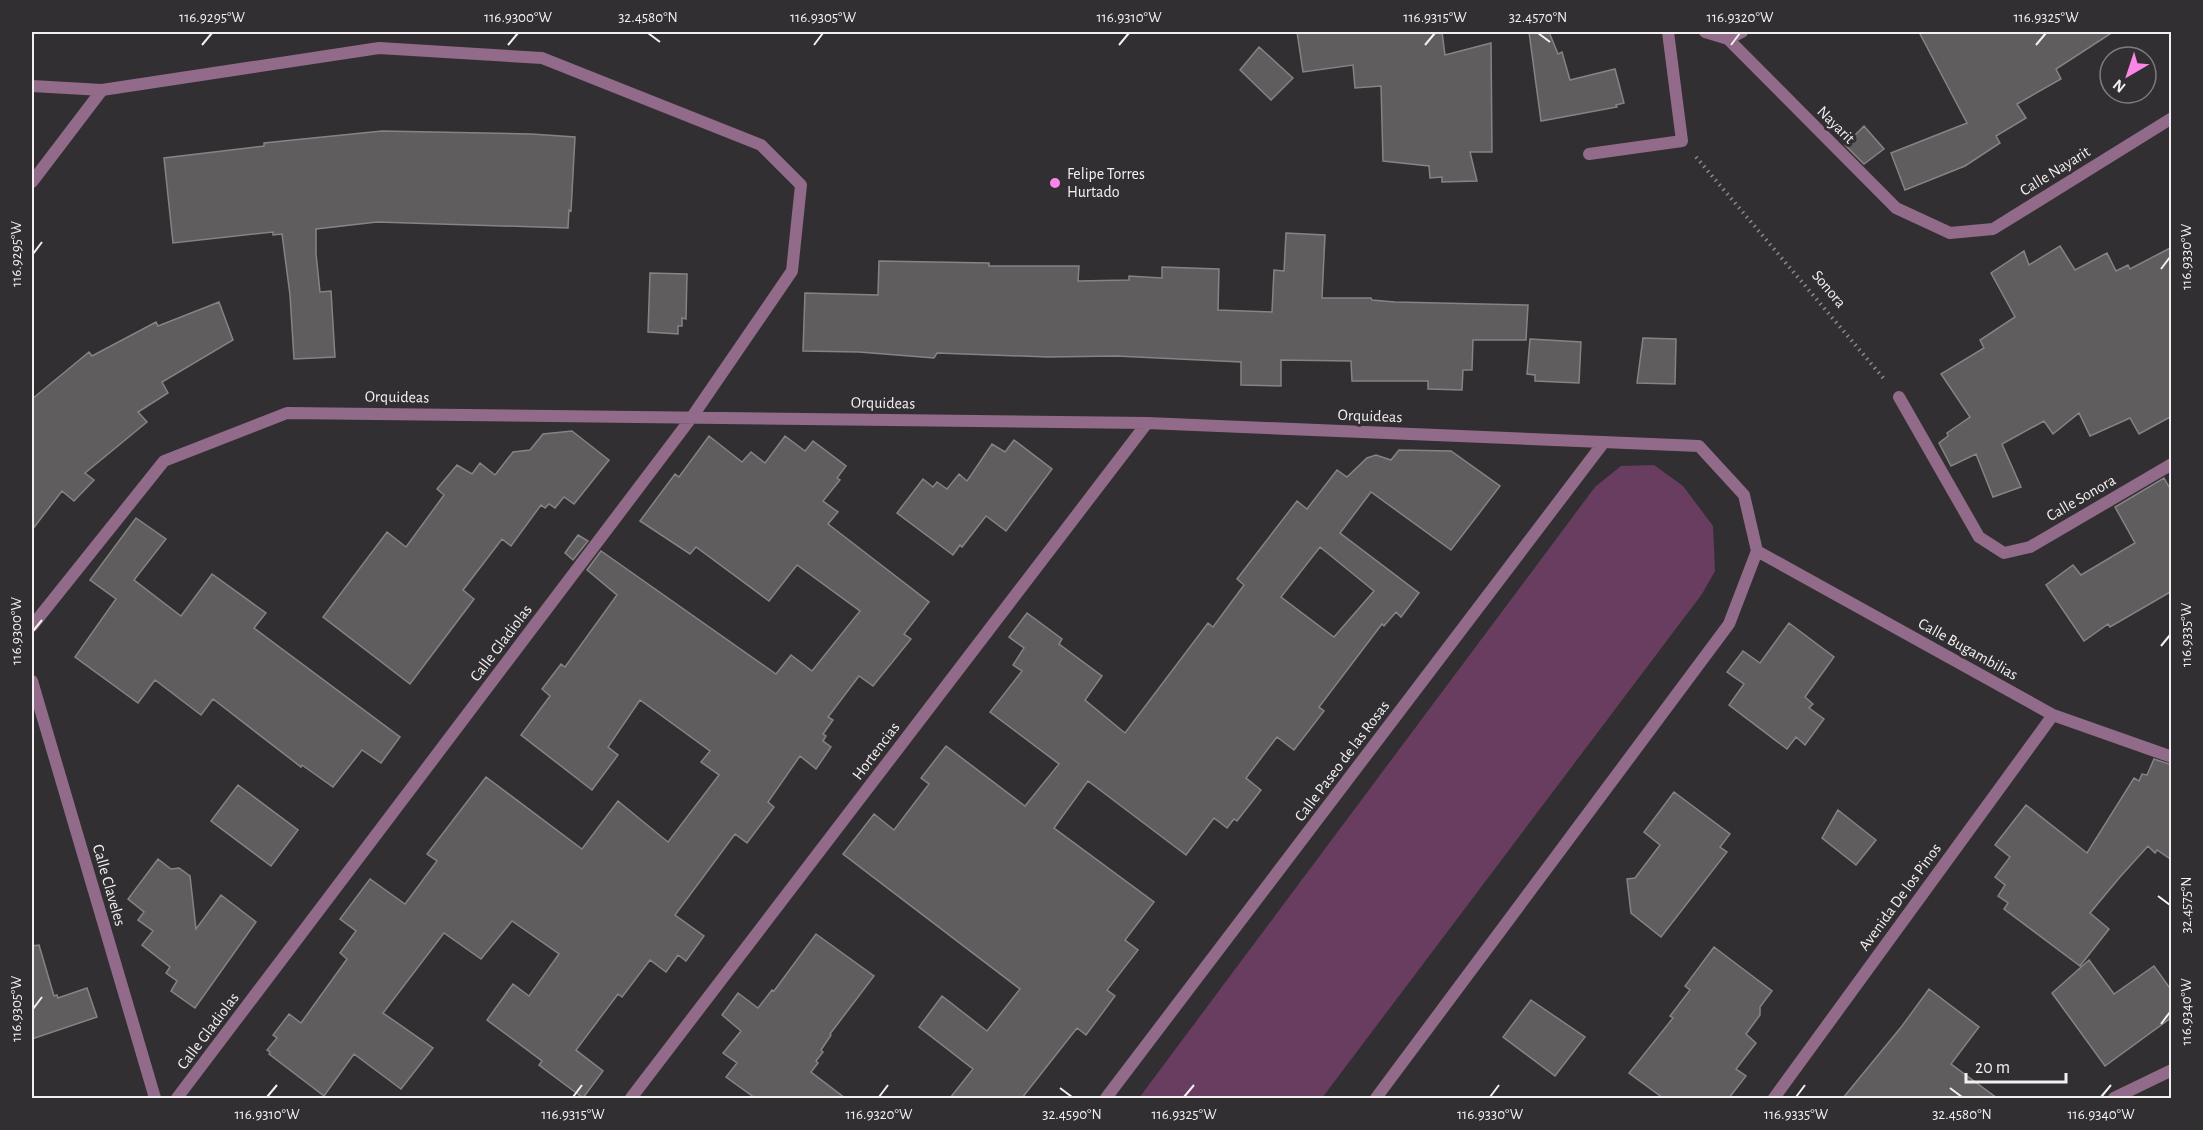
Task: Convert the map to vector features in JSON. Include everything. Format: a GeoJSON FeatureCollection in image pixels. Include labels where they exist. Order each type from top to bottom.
{"type":"FeatureCollection","features":[{"type":"Feature","properties":{"kind":"street"},"geometry":{"type":"LineString","coordinates":[[1589,154],[1682,141],[1668,32]]}},
{"type":"Feature","properties":{"kind":"street","name":"Nayarit"},"geometry":{"type":"LineString","coordinates":[[1705,32],[1728,39],[1896,208],[1950,233]]}},
{"type":"Feature","properties":{"kind":"street"},"geometry":{"type":"LineString","coordinates":[[1728,39],[1742,32]]}},
{"type":"Feature","properties":{"kind":"street","name":"Calle Gladiolas"},"geometry":{"type":"LineString","coordinates":[[102,90],[379,48],[542,58],[761,145],[801,185],[792,271],[692,417],[177,1098]]}},
{"type":"Feature","properties":{"kind":"street"},"geometry":{"type":"LineString","coordinates":[[32,86],[102,90]]}},
{"type":"Feature","properties":{"kind":"street"},"geometry":{"type":"LineString","coordinates":[[32,182],[102,90]]}},
{"type":"Feature","properties":{"kind":"street","name":"Calle Nayarit"},"geometry":{"type":"LineString","coordinates":[[1950,233],[1993,229],[2172,118]]}},
{"type":"Feature","properties":{"kind":"street","name":"Calle Sonora"},"geometry":{"type":"LineString","coordinates":[[1899,397],[1979,537],[2004,554],[2030,547],[2172,464]]}},
{"type":"Feature","properties":{"kind":"street","name":"Orquideas"},"geometry":{"type":"LineString","coordinates":[[32,626],[164,461],[287,413],[1147,423],[1698,446],[1744,495],[1757,551]]}},
{"type":"Feature","properties":{"kind":"street","name":"Hortencias"},"geometry":{"type":"LineString","coordinates":[[631,1098],[1147,423]]}},
{"type":"Feature","properties":{"kind":"street","name":"Calle Paseo de las Rosas"},"geometry":{"type":"LineString","coordinates":[[1106,1098],[1604,442]]}},
{"type":"Feature","properties":{"kind":"street"},"geometry":{"type":"LineString","coordinates":[[1376,1098],[1729,624],[1757,551]]}},
{"type":"Feature","properties":{"kind":"street","name":"Calle Bugambilias"},"geometry":{"type":"LineString","coordinates":[[1757,551],[2053,715],[2172,757]]}},
{"type":"Feature","properties":{"kind":"street","name":"Calle Claveles"},"geometry":{"type":"LineString","coordinates":[[32,681],[154,1098]]}},
{"type":"Feature","properties":{"kind":"street","name":"Avenida De los Pinos"},"geometry":{"type":"LineString","coordinates":[[1774,1098],[2053,715]]}},
{"type":"Feature","properties":{"kind":"street"},"geometry":{"type":"LineString","coordinates":[[2114,1098],[2172,1070]]}},
{"type":"Feature","properties":{"kind":"path","name":"Sonora"},"geometry":{"type":"LineString","coordinates":[[1682,141],[1899,397]]}},
{"type":"Feature","properties":{"kind":"shaded area"},"geometry":{"type":"Polygon","coordinates":[[[1654,465],[1683,486],[1713,526],[1715,571],[1702,594],[1322,1098],[1139,1098],[1595,487],[1621,466],[1654,465]]]}},
{"type":"Feature","properties":{"kind":"building"},"geometry":{"type":"Polygon","coordinates":[[[1297,32],[1442,32],[1445,55],[1491,43],[1492,152],[1470,152],[1477,181],[1442,182],[1442,177],[1430,178],[1429,166],[1383,161],[1381,86],[1355,88],[1353,65],[1303,72],[1297,32]]]}},
{"type":"Feature","properties":{"kind":"building"},"geometry":{"type":"Polygon","coordinates":[[[1529,32],[1549,32],[1558,54],[1562,52],[1570,80],[1615,69],[1624,103],[1616,105],[1617,107],[1541,121],[1529,32]]]}},
{"type":"Feature","properties":{"kind":"building"},"geometry":{"type":"Polygon","coordinates":[[[1919,32],[2113,32],[2056,69],[2061,79],[2017,104],[2026,118],[1996,136],[2000,143],[1965,166],[1905,190],[1891,153],[1967,123],[1919,32]]]}},
{"type":"Feature","properties":{"kind":"building"},"geometry":{"type":"Polygon","coordinates":[[[1259,47],[1293,78],[1271,100],[1240,70],[1259,47]]]}},
{"type":"Feature","properties":{"kind":"building"},"geometry":{"type":"Polygon","coordinates":[[[1864,126],[1884,149],[1864,164],[1845,145],[1864,126]]]}},
{"type":"Feature","properties":{"kind":"building"},"geometry":{"type":"Polygon","coordinates":[[[382,131],[575,137],[568,228],[377,222],[316,229],[320,292],[331,291],[335,357],[294,359],[290,295],[282,234],[273,235],[273,232],[173,243],[164,158],[264,146],[264,143],[382,131]]]}},
{"type":"Feature","properties":{"kind":"building"},"geometry":{"type":"Polygon","coordinates":[[[1286,233],[1325,235],[1322,298],[1528,305],[1526,340],[1473,340],[1472,370],[1463,370],[1462,390],[1428,389],[1428,381],[1352,381],[1351,361],[1281,360],[1281,386],[1241,385],[1241,362],[1116,356],[1048,357],[937,353],[934,358],[859,352],[803,351],[805,293],[878,295],[879,261],[989,263],[989,266],[1079,266],[1078,281],[1129,280],[1129,276],[1162,278],[1162,267],[1219,269],[1218,310],[1272,312],[1274,270],[1284,271],[1286,233]]]}},
{"type":"Feature","properties":{"kind":"building"},"geometry":{"type":"Polygon","coordinates":[[[2060,246],[2075,270],[2107,253],[2116,271],[2128,265],[2130,269],[2172,247],[2172,416],[2139,434],[2130,418],[2090,436],[2079,413],[2053,434],[2044,421],[2002,444],[2021,487],[1993,497],[1976,454],[1951,466],[1939,443],[1948,436],[1947,433],[1970,417],[1941,374],[1984,348],[1980,340],[2015,317],[1991,273],[2024,251],[2029,265],[2060,246]]]}},
{"type":"Feature","properties":{"kind":"building"},"geometry":{"type":"Polygon","coordinates":[[[650,273],[687,274],[686,319],[682,318],[682,326],[678,326],[678,334],[648,332],[650,273]]]}},
{"type":"Feature","properties":{"kind":"building"},"geometry":{"type":"Polygon","coordinates":[[[219,302],[233,340],[162,382],[168,393],[138,412],[147,422],[85,473],[94,480],[74,501],[62,491],[32,530],[32,399],[89,352],[92,356],[156,322],[158,326],[219,302]]]}},
{"type":"Feature","properties":{"kind":"building"},"geometry":{"type":"Polygon","coordinates":[[[1643,338],[1676,339],[1675,384],[1637,383],[1643,338]]]}},
{"type":"Feature","properties":{"kind":"building"},"geometry":{"type":"Polygon","coordinates":[[[1530,339],[1581,342],[1579,383],[1535,381],[1535,375],[1527,374],[1530,339]]]}},
{"type":"Feature","properties":{"kind":"building"},"geometry":{"type":"Polygon","coordinates":[[[572,431],[609,460],[574,504],[564,497],[555,508],[549,504],[545,508],[541,505],[511,546],[502,539],[463,590],[474,599],[410,684],[323,617],[387,532],[406,547],[444,495],[437,489],[457,465],[472,474],[480,463],[495,475],[513,452],[530,450],[543,434],[572,431]]]}},
{"type":"Feature","properties":{"kind":"building"},"geometry":{"type":"Polygon","coordinates":[[[709,436],[742,462],[751,452],[765,463],[785,436],[805,451],[813,441],[846,466],[837,478],[840,480],[823,501],[838,512],[828,524],[929,602],[904,634],[911,639],[873,686],[859,676],[828,717],[833,720],[823,734],[826,736],[823,741],[831,747],[816,769],[800,756],[768,802],[774,807],[747,843],[735,834],[675,915],[704,936],[686,961],[678,955],[666,972],[650,960],[622,997],[618,994],[576,1050],[603,1071],[583,1098],[539,1065],[542,1061],[487,1020],[513,984],[529,996],[559,954],[512,921],[481,959],[444,933],[383,1013],[433,1048],[401,1089],[354,1054],[324,1096],[269,1054],[267,1050],[277,1038],[273,1035],[289,1014],[301,1023],[347,959],[340,953],[356,931],[340,919],[370,879],[405,904],[437,861],[427,854],[486,777],[582,849],[618,801],[668,842],[719,775],[701,762],[710,751],[640,700],[608,747],[618,755],[592,790],[521,735],[550,696],[542,689],[561,664],[565,667],[617,595],[587,570],[601,551],[776,674],[791,655],[812,671],[860,611],[797,565],[769,601],[696,547],[690,554],[640,521],[675,474],[679,477],[709,436]]]}},
{"type":"Feature","properties":{"kind":"building"},"geometry":{"type":"Polygon","coordinates":[[[1014,440],[1052,469],[1006,531],[986,516],[953,555],[897,513],[923,479],[933,487],[937,482],[947,489],[959,474],[967,481],[992,444],[1005,452],[1014,440]]]}},
{"type":"Feature","properties":{"kind":"building"},"geometry":{"type":"Polygon","coordinates":[[[1399,450],[1451,451],[1500,486],[1451,550],[1371,492],[1340,533],[1419,593],[1401,617],[1396,612],[1384,626],[1382,624],[1319,707],[1324,711],[1294,750],[1277,737],[1246,778],[1261,790],[1237,821],[1234,819],[1227,828],[1214,818],[1186,855],[1088,781],[1054,828],[1154,902],[1125,940],[1138,950],[1107,990],[1115,996],[1086,1035],[1077,1028],[1022,1098],[950,1098],[973,1069],[919,1027],[942,996],[987,1031],[1020,989],[843,854],[874,814],[894,830],[929,784],[921,778],[946,746],[1025,806],[1059,764],[990,712],[1022,671],[1013,665],[1024,648],[1009,637],[1027,613],[1062,639],[1059,644],[1102,676],[1085,700],[1125,733],[1208,623],[1213,627],[1244,585],[1237,579],[1297,501],[1307,509],[1337,470],[1347,477],[1367,458],[1376,455],[1391,460],[1399,450]],[[1320,547],[1281,597],[1334,637],[1374,591],[1320,547]]]}},
{"type":"Feature","properties":{"kind":"building"},"geometry":{"type":"Polygon","coordinates":[[[2164,478],[2172,492],[2172,591],[2110,627],[2108,624],[2084,641],[2046,585],[2073,565],[2081,575],[2135,543],[2115,507],[2164,478]]]}},
{"type":"Feature","properties":{"kind":"building"},"geometry":{"type":"Polygon","coordinates":[[[136,518],[166,539],[134,580],[181,616],[212,574],[266,613],[254,628],[400,737],[381,763],[362,750],[333,787],[302,765],[301,767],[213,699],[201,715],[155,680],[138,703],[75,657],[116,599],[90,580],[136,518]]]}},
{"type":"Feature","properties":{"kind":"building"},"geometry":{"type":"Polygon","coordinates":[[[578,535],[588,541],[573,560],[565,553],[578,535]]]}},
{"type":"Feature","properties":{"kind":"building"},"geometry":{"type":"Polygon","coordinates":[[[1789,623],[1834,657],[1805,697],[1813,704],[1809,708],[1824,719],[1805,745],[1796,737],[1787,749],[1729,705],[1744,684],[1727,672],[1743,651],[1760,663],[1789,623]]]}},
{"type":"Feature","properties":{"kind":"building"},"geometry":{"type":"Polygon","coordinates":[[[2154,759],[2172,765],[2172,860],[2157,850],[2155,853],[2148,846],[2120,877],[2090,913],[2109,929],[2080,966],[2004,909],[2008,903],[1998,896],[2005,885],[1995,877],[2010,857],[1995,845],[2026,805],[2087,853],[2134,778],[2139,781],[2142,774],[2147,775],[2154,759]]]}},
{"type":"Feature","properties":{"kind":"building"},"geometry":{"type":"Polygon","coordinates":[[[238,785],[298,830],[271,866],[211,821],[238,785]]]}},
{"type":"Feature","properties":{"kind":"building"},"geometry":{"type":"Polygon","coordinates":[[[1674,792],[1730,834],[1720,847],[1727,852],[1661,937],[1631,913],[1627,879],[1635,878],[1660,845],[1644,832],[1674,792]]]}},
{"type":"Feature","properties":{"kind":"building"},"geometry":{"type":"Polygon","coordinates":[[[1838,810],[1876,840],[1856,865],[1822,838],[1838,810]]]}},
{"type":"Feature","properties":{"kind":"building"},"geometry":{"type":"Polygon","coordinates":[[[158,859],[171,869],[179,868],[190,876],[196,929],[221,895],[256,922],[195,1008],[171,991],[177,981],[166,973],[170,967],[142,945],[153,931],[138,920],[144,912],[128,899],[158,859]]]}},
{"type":"Feature","properties":{"kind":"building"},"geometry":{"type":"Polygon","coordinates":[[[816,934],[874,976],[830,1034],[821,1050],[823,1052],[816,1061],[818,1063],[811,1072],[845,1098],[755,1098],[726,1077],[737,1063],[723,1053],[741,1031],[722,1015],[738,993],[758,1008],[772,990],[774,991],[816,934]]]}},
{"type":"Feature","properties":{"kind":"building"},"geometry":{"type":"Polygon","coordinates":[[[39,945],[54,996],[57,995],[58,998],[87,988],[97,1017],[32,1039],[32,946],[39,945]]]}},
{"type":"Feature","properties":{"kind":"building"},"geometry":{"type":"Polygon","coordinates":[[[1714,947],[1772,991],[1760,1007],[1760,1015],[1746,1034],[1756,1043],[1736,1069],[1746,1076],[1729,1098],[1663,1098],[1629,1073],[1673,1018],[1670,1016],[1690,990],[1685,986],[1714,947]]]}},
{"type":"Feature","properties":{"kind":"building"},"geometry":{"type":"Polygon","coordinates":[[[2089,960],[2114,994],[2154,966],[2172,991],[2172,1017],[2105,1066],[2052,993],[2089,960]]]}},
{"type":"Feature","properties":{"kind":"building"},"geometry":{"type":"Polygon","coordinates":[[[1929,989],[1979,1027],[1951,1064],[1997,1098],[1843,1098],[1902,1026],[1929,989]]]}},
{"type":"Feature","properties":{"kind":"building"},"geometry":{"type":"Polygon","coordinates":[[[1531,1000],[1585,1037],[1555,1076],[1503,1037],[1531,1000]]]}},
{"type":"Feature","properties":{"kind":"place","name":"Felipe Torres Hurtado"},"geometry":{"type":"Point","coordinates":[1055,183]}}]}
